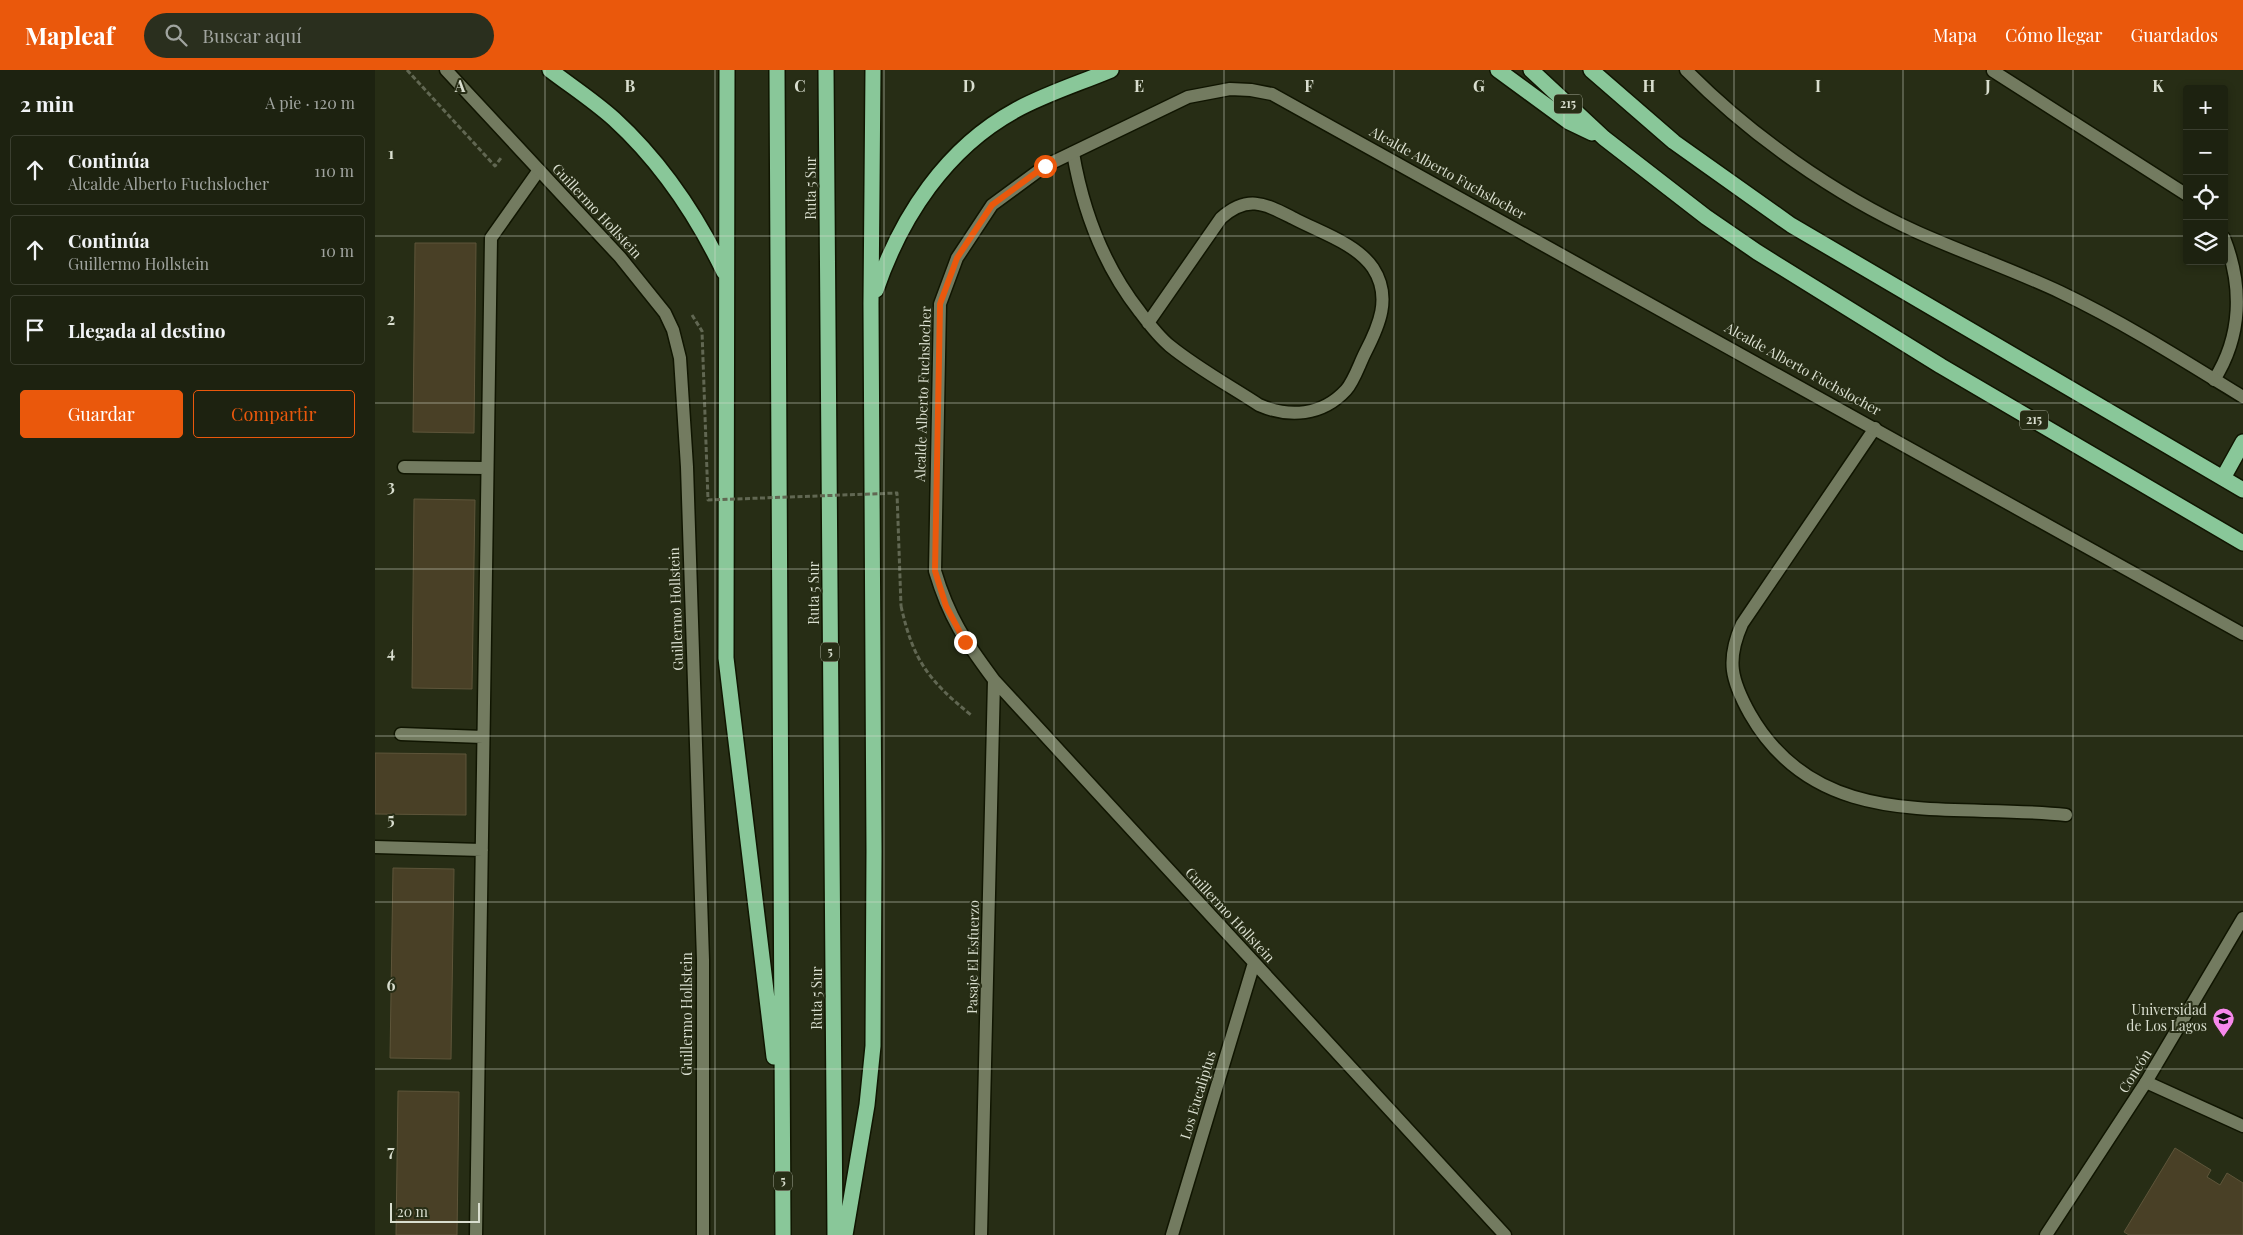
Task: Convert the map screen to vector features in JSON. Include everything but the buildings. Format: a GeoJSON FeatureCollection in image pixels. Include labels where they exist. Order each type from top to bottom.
{"type":"FeatureCollection","features":[{"type":"Feature","properties":{"kind":"highway"},"geometry":{"type":"LineString","coordinates":[[550,70],[612,118],[660,168],[686,202],[727,277]]}},
{"type":"Feature","properties":{"kind":"highway"},"geometry":{"type":"LineString","coordinates":[[727,70],[726,658],[783,1128]]}},
{"type":"Feature","properties":{"kind":"highway","name":"5"},"geometry":{"type":"LineString","coordinates":[[777,70],[783,1235]]}},
{"type":"Feature","properties":{"kind":"highway","name":"Ruta 5 Sur"},"geometry":{"type":"LineString","coordinates":[[826,70],[835,1235]]}},
{"type":"Feature","properties":{"kind":"highway"},"geometry":{"type":"LineString","coordinates":[[845,1235],[867,1106],[873,1046],[874,851],[871,304],[873,70]]}},
{"type":"Feature","properties":{"kind":"highway"},"geometry":{"type":"LineString","coordinates":[[871,304],[897,237],[914,206],[935,178],[960,152],[987,129],[1016,110],[1111,70]]}},
{"type":"Feature","properties":{"kind":"highway"},"geometry":{"type":"LineString","coordinates":[[1498,70],[1569,122],[1604,138]]}},
{"type":"Feature","properties":{"kind":"highway","name":"215"},"geometry":{"type":"LineString","coordinates":[[1531,70],[1604,138],[1706,217],[1757,252],[1941,366],[2243,543]]}},
{"type":"Feature","properties":{"kind":"highway"},"geometry":{"type":"LineString","coordinates":[[1591,70],[1674,142],[1791,225],[2243,490]]}},
{"type":"Feature","properties":{"kind":"highway"},"geometry":{"type":"LineString","coordinates":[[2223,478],[2243,442]]}},
{"type":"Feature","properties":{"kind":"street","name":"Guillermo Hollstein"},"geometry":{"type":"LineString","coordinates":[[446,70],[620,257],[665,313],[673,330],[680,358],[687,467],[702,950],[703,1235]]}},
{"type":"Feature","properties":{"kind":"street"},"geometry":{"type":"LineString","coordinates":[[1686,70],[1759,133],[1833,186],[1916,231],[1989,260],[2061,292],[2113,319],[2243,397]]}},
{"type":"Feature","properties":{"kind":"street"},"geometry":{"type":"LineString","coordinates":[[1993,71],[2183,192]]}},
{"type":"Feature","properties":{"kind":"street","name":"Alcalde Alberto Fuchslocher"},"geometry":{"type":"LineString","coordinates":[[946,606],[935,571],[940,304],[957,258],[992,205],[1045,166],[1187,97],[1230,89],[1272,94],[2243,634]]}},
{"type":"Feature","properties":{"kind":"street"},"geometry":{"type":"LineString","coordinates":[[1073,152],[1081,192],[1099,245],[1130,299],[1148,323],[1169,346],[1259,406],[1272,411],[1300,414],[1318,410],[1334,401],[1347,389],[1378,329],[1383,294],[1373,268],[1353,249],[1264,204],[1247,203],[1229,211],[1221,218],[1148,323]]}},
{"type":"Feature","properties":{"kind":"street"},"geometry":{"type":"LineString","coordinates":[[476,1235],[491,238],[539,170]]}},
{"type":"Feature","properties":{"kind":"street"},"geometry":{"type":"LineString","coordinates":[[2214,380],[2226,360],[2235,339],[2240,316],[2237,270],[2228,248]]}},
{"type":"Feature","properties":{"kind":"street"},"geometry":{"type":"LineString","coordinates":[[1875,428],[1742,624],[1731,656],[1735,685],[1741,698],[1765,736],[1789,762],[1827,786],[1859,800],[1901,807],[2036,812],[2066,815]]}},
{"type":"Feature","properties":{"kind":"street"},"geometry":{"type":"LineString","coordinates":[[404,467],[487,468]]}},
{"type":"Feature","properties":{"kind":"street","name":"Guillermo Hollstein"},"geometry":{"type":"LineString","coordinates":[[946,606],[965,642],[994,680],[1505,1235]]}},
{"type":"Feature","properties":{"kind":"street","name":"Pasaje El Esfuerzo"},"geometry":{"type":"LineString","coordinates":[[981,1235],[994,680]]}},
{"type":"Feature","properties":{"kind":"street"},"geometry":{"type":"LineString","coordinates":[[401,734],[483,737]]}},
{"type":"Feature","properties":{"kind":"street"},"geometry":{"type":"LineString","coordinates":[[375,847],[482,850]]}},
{"type":"Feature","properties":{"kind":"street","name":"Concón"},"geometry":{"type":"LineString","coordinates":[[2046,1235],[2147,1082],[2243,918]]}},
{"type":"Feature","properties":{"kind":"street","name":"Los Eucaliptus"},"geometry":{"type":"LineString","coordinates":[[1172,1235],[1254,963]]}},
{"type":"Feature","properties":{"kind":"street"},"geometry":{"type":"LineString","coordinates":[[2147,1082],[2243,1126]]}},
{"type":"Feature","properties":{"kind":"path"},"geometry":{"type":"LineString","coordinates":[[407,70],[495,166]]}},
{"type":"Feature","properties":{"kind":"path"},"geometry":{"type":"LineString","coordinates":[[691,315],[702,331],[708,500],[897,493],[901,606],[908,638],[921,664],[952,699],[974,717],[993,723]]}},
{"type":"Feature","properties":{"kind":"place","name":"Universidad de Los Lagos"},"geometry":{"type":"Point","coordinates":[2223,1037]}},
{"type":"Feature","properties":{"kind":"route"},"geometry":{"type":"LineString","coordinates":[[965,642],[946,606],[935,571],[940,304],[957,258],[992,205],[1045,166]]}}]}
